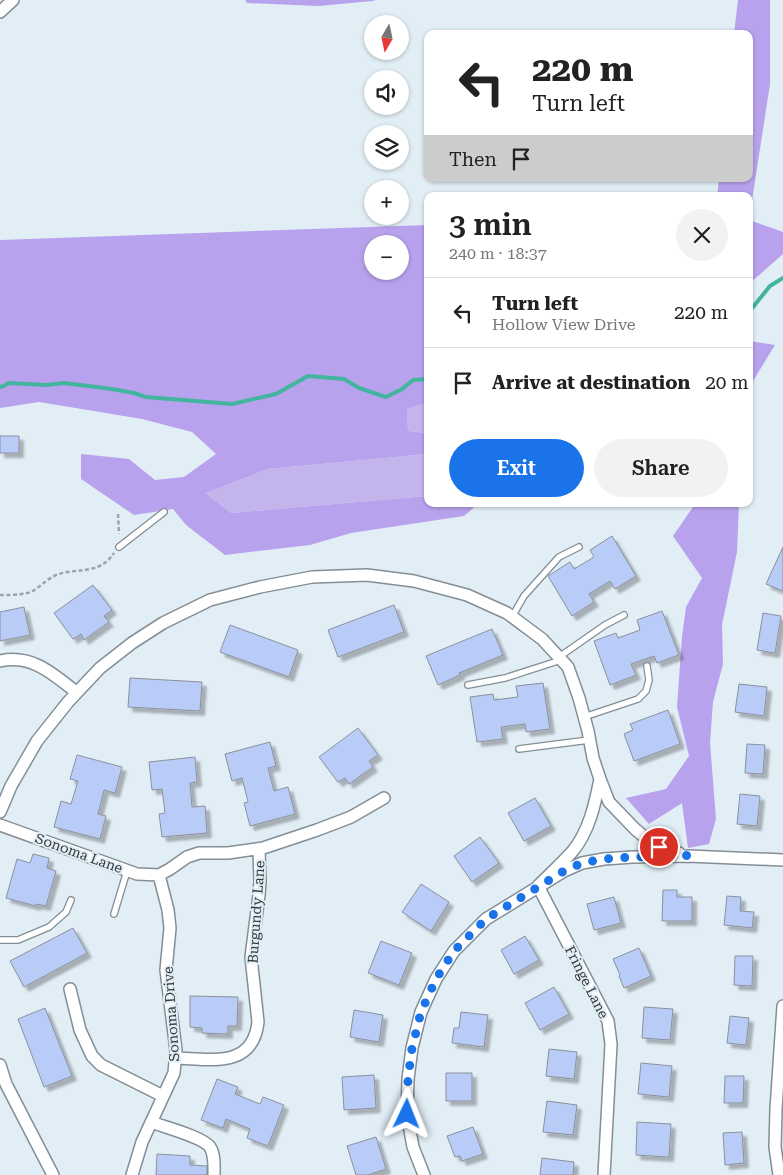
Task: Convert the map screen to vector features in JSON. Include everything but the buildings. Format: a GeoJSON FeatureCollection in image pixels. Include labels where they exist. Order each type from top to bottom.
{"type":"FeatureCollection","features":[{"type":"Feature","properties":{"kind":"street"},"geometry":{"type":"LineString","coordinates":[[0,12],[13,0]]}},
{"type":"Feature","properties":{"kind":"street"},"geometry":{"type":"LineString","coordinates":[[0,812],[11,786],[37,741],[76,692],[100,668],[132,643],[164,623],[210,600],[260,587],[312,577],[367,575],[414,581],[467,595],[507,613],[542,638],[568,667],[579,698],[593,758],[609,802],[648,840],[659,847],[688,856]]}},
{"type":"Feature","properties":{"kind":"street"},"geometry":{"type":"LineString","coordinates":[[0,661],[15,659],[34,663],[47,669],[76,692]]}},
{"type":"Feature","properties":{"kind":"street"},"geometry":{"type":"LineString","coordinates":[[538,886],[573,851],[583,835],[591,818],[600,779]]}},
{"type":"Feature","properties":{"kind":"street"},"geometry":{"type":"LineString","coordinates":[[160,875],[187,857],[199,853],[259,848],[322,829],[351,817],[384,798]]}},
{"type":"Feature","properties":{"kind":"street","name":"Sonoma Lane"},"geometry":{"type":"LineString","coordinates":[[0,825],[127,871],[137,874],[160,875]]}},
{"type":"Feature","properties":{"kind":"street","name":"Burgundy Lane"},"geometry":{"type":"LineString","coordinates":[[176,1058],[218,1059],[232,1057],[240,1054],[253,1040],[258,1022],[251,957],[260,882],[259,848]]}},
{"type":"Feature","properties":{"kind":"street"},"geometry":{"type":"LineString","coordinates":[[424,1175],[413,1147],[407,1114],[408,1079],[412,1048],[421,1012],[436,979],[454,951],[486,919],[538,886],[582,863],[632,857],[688,856],[783,860]]}},
{"type":"Feature","properties":{"kind":"street","name":"Sonoma Drive"},"geometry":{"type":"LineString","coordinates":[[132,1175],[142,1142],[174,1073],[176,1058],[166,970],[170,928],[160,875]]}},
{"type":"Feature","properties":{"kind":"street","name":"Fringe Lane"},"geometry":{"type":"LineString","coordinates":[[538,886],[608,1021],[612,1044],[604,1175]]}},
{"type":"Feature","properties":{"kind":"street"},"geometry":{"type":"LineString","coordinates":[[70,989],[80,1030],[92,1056],[101,1065],[163,1096]]}},
{"type":"Feature","properties":{"kind":"street"},"geometry":{"type":"LineString","coordinates":[[779,1175],[775,1147],[781,1071],[783,1006]]}},
{"type":"Feature","properties":{"kind":"street"},"geometry":{"type":"LineString","coordinates":[[0,1066],[3,1085],[53,1175]]}},
{"type":"Feature","properties":{"kind":"street"},"geometry":{"type":"LineString","coordinates":[[151,1122],[201,1140],[210,1146],[213,1154],[214,1175]]}},
{"type":"Feature","properties":{"kind":"lane"},"geometry":{"type":"LineString","coordinates":[[118,547],[164,512]]}},
{"type":"Feature","properties":{"kind":"lane"},"geometry":{"type":"LineString","coordinates":[[512,617],[524,596],[558,556],[578,547]]}},
{"type":"Feature","properties":{"kind":"lane"},"geometry":{"type":"LineString","coordinates":[[468,685],[505,678],[560,659],[605,625],[624,615]]}},
{"type":"Feature","properties":{"kind":"lane"},"geometry":{"type":"LineString","coordinates":[[584,717],[638,699],[646,691],[649,680],[647,666]]}},
{"type":"Feature","properties":{"kind":"lane"},"geometry":{"type":"LineString","coordinates":[[519,749],[590,740]]}},
{"type":"Feature","properties":{"kind":"lane"},"geometry":{"type":"LineString","coordinates":[[114,914],[127,871]]}},
{"type":"Feature","properties":{"kind":"lane"},"geometry":{"type":"LineString","coordinates":[[0,940],[18,940],[48,927],[66,912],[71,900]]}},
{"type":"Feature","properties":{"kind":"path"},"geometry":{"type":"LineString","coordinates":[[0,596],[32,591],[54,576],[97,568],[110,560],[118,547],[120,532],[118,514]]}},
{"type":"Feature","properties":{"kind":"shaded area"},"geometry":{"type":"Polygon","coordinates":[[[245,0],[376,0],[319,6],[247,3],[245,0]]]}},
{"type":"Feature","properties":{"kind":"shaded area"},"geometry":{"type":"Polygon","coordinates":[[[738,0],[770,0],[770,84],[753,194],[753,192],[717,192],[719,182],[753,182],[753,30],[734,30],[738,0]]]}},
{"type":"Feature","properties":{"kind":"shaded area"},"geometry":{"type":"Polygon","coordinates":[[[753,221],[783,232],[783,254],[753,280],[753,221]]]}},
{"type":"Feature","properties":{"kind":"shaded area"},"geometry":{"type":"Polygon","coordinates":[[[424,225],[424,404],[407,409],[408,431],[424,433],[424,454],[268,469],[206,493],[231,513],[424,496],[424,507],[474,507],[464,516],[351,533],[310,545],[225,555],[186,525],[173,509],[134,515],[81,479],[81,454],[129,459],[155,480],[184,477],[216,454],[192,432],[142,419],[39,402],[0,408],[0,240],[424,225]]]}},
{"type":"Feature","properties":{"kind":"shaded area"},"geometry":{"type":"Polygon","coordinates":[[[753,342],[775,345],[753,381],[753,342]]]}},
{"type":"Feature","properties":{"kind":"shaded area"},"geometry":{"type":"Polygon","coordinates":[[[424,404],[424,433],[408,431],[407,409],[424,404]]]}},
{"type":"Feature","properties":{"kind":"shaded area"},"geometry":{"type":"Polygon","coordinates":[[[424,454],[424,496],[231,513],[206,493],[268,469],[424,454]]]}},
{"type":"Feature","properties":{"kind":"shaded area"},"geometry":{"type":"Polygon","coordinates":[[[693,507],[739,507],[737,552],[722,625],[723,664],[713,702],[710,743],[716,819],[709,844],[688,848],[682,803],[649,824],[626,798],[666,789],[689,756],[677,707],[682,637],[686,607],[702,578],[673,536],[693,507]]]}},
{"type":"Feature","properties":{"kind":"waterway"},"geometry":{"type":"LineString","coordinates":[[753,307],[770,286],[783,278]]}},
{"type":"Feature","properties":{"kind":"waterway"},"geometry":{"type":"LineString","coordinates":[[0,387],[8,383],[46,385],[64,383],[112,389],[146,397],[232,404],[276,394],[308,376],[344,379],[359,388],[386,397],[402,389],[413,380],[424,379]]}},
{"type":"Feature","properties":{"kind":"route"},"geometry":{"type":"LineString","coordinates":[[407,1114],[408,1079],[412,1048],[421,1012],[436,979],[454,951],[486,919],[538,886],[582,863],[632,857],[688,856],[659,847]]}}]}
